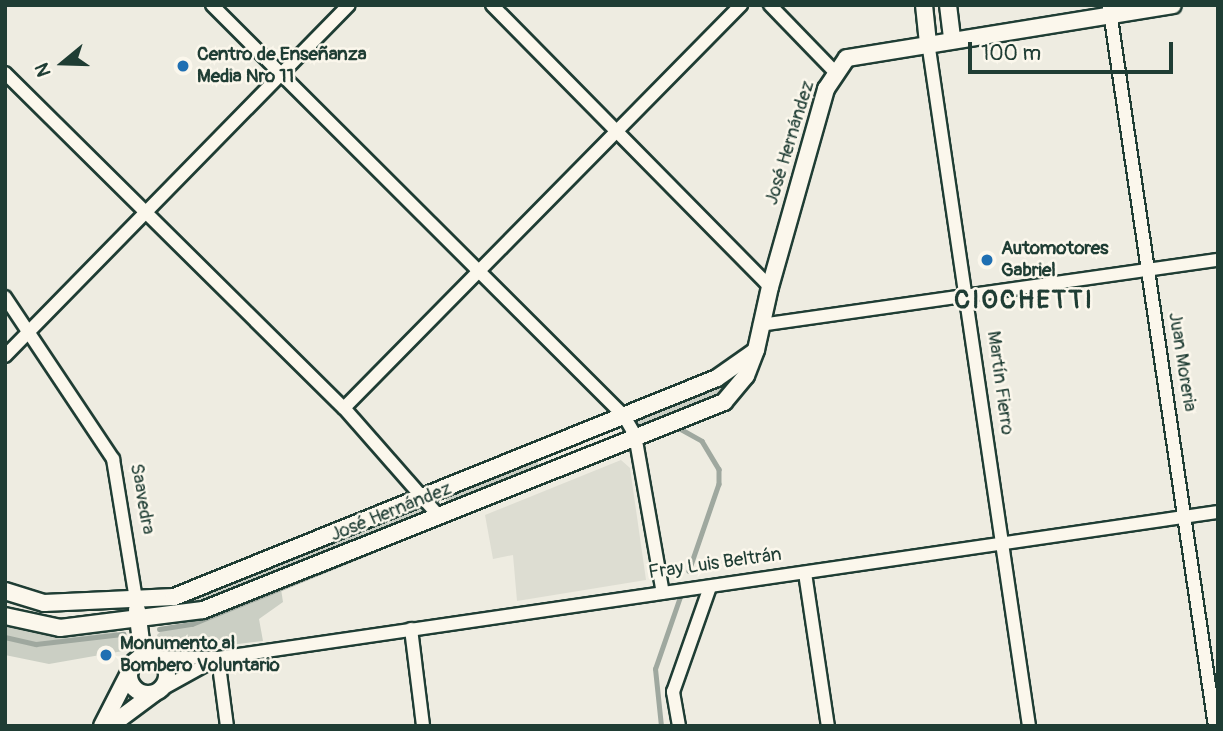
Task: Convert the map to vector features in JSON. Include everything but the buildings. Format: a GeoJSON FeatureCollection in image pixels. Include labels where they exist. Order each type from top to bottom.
{"type":"FeatureCollection","features":[{"type":"Feature","properties":{"kind":"street"},"geometry":{"type":"LineString","coordinates":[[212,5],[480,268],[624,416],[635,435],[663,593]]}},
{"type":"Feature","properties":{"kind":"street"},"geometry":{"type":"LineString","coordinates":[[5,356],[349,5]]}},
{"type":"Feature","properties":{"kind":"street"},"geometry":{"type":"LineString","coordinates":[[492,5],[618,128],[770,286]]}},
{"type":"Feature","properties":{"kind":"street"},"geometry":{"type":"LineString","coordinates":[[344,408],[741,5]]}},
{"type":"Feature","properties":{"kind":"street"},"geometry":{"type":"LineString","coordinates":[[770,5],[834,71],[847,58],[928,42],[1110,10],[1173,5]]}},
{"type":"Feature","properties":{"kind":"street","name":"Martín Fierro"},"geometry":{"type":"LineString","coordinates":[[923,5],[1029,726]]}},
{"type":"Feature","properties":{"kind":"street"},"geometry":{"type":"LineString","coordinates":[[948,5],[952,39]]}},
{"type":"Feature","properties":{"kind":"street","name":"Juan Moreria"},"geometry":{"type":"LineString","coordinates":[[1110,10],[1215,726]]}},
{"type":"Feature","properties":{"kind":"street","name":"José Hernández"},"geometry":{"type":"LineString","coordinates":[[5,616],[60,628],[203,610],[635,435],[724,402],[746,376],[756,350],[770,286],[834,71]]}},
{"type":"Feature","properties":{"kind":"street"},"geometry":{"type":"LineString","coordinates":[[5,73],[344,408],[439,516]]}},
{"type":"Feature","properties":{"kind":"street"},"geometry":{"type":"LineString","coordinates":[[760,325],[1218,260]]}},
{"type":"Feature","properties":{"kind":"street","name":"Saavedra"},"geometry":{"type":"LineString","coordinates":[[5,297],[113,459],[138,618],[148,657]]}},
{"type":"Feature","properties":{"kind":"street","name":"José Hernández"},"geometry":{"type":"LineString","coordinates":[[5,591],[44,603],[174,597],[718,378],[756,350]]}},
{"type":"Feature","properties":{"kind":"street"},"geometry":{"type":"LineString","coordinates":[[541,448],[551,471]]}},
{"type":"Feature","properties":{"kind":"street","name":"Fray Luis Beltrán"},"geometry":{"type":"LineString","coordinates":[[148,657],[218,658],[1218,512]]}},
{"type":"Feature","properties":{"kind":"street"},"geometry":{"type":"LineString","coordinates":[[805,573],[828,726]]}},
{"type":"Feature","properties":{"kind":"street"},"geometry":{"type":"LineString","coordinates":[[679,726],[673,692],[710,587]]}},
{"type":"Feature","properties":{"kind":"street"},"geometry":{"type":"LineString","coordinates":[[411,629],[423,726]]}},
{"type":"Feature","properties":{"kind":"street"},"geometry":{"type":"LineString","coordinates":[[102,726],[130,671],[148,657],[167,670],[158,691],[135,689],[130,671]]}},
{"type":"Feature","properties":{"kind":"street"},"geometry":{"type":"LineString","coordinates":[[218,658],[227,726]]}},
{"type":"Feature","properties":{"kind":"street","name":"Fray Luis Beltrán"},"geometry":{"type":"LineString","coordinates":[[110,726],[158,691],[218,658]]}},
{"type":"Feature","properties":{"kind":"shaded area"},"geometry":{"type":"Polygon","coordinates":[[[725,385],[728,392],[640,427],[637,419],[725,385]]]}},
{"type":"Feature","properties":{"kind":"shaded area"},"geometry":{"type":"Polygon","coordinates":[[[537,460],[540,468],[448,504],[445,497],[537,460]]]}},
{"type":"Feature","properties":{"kind":"shaded area"},"geometry":{"type":"Polygon","coordinates":[[[621,460],[630,468],[646,580],[517,601],[513,555],[493,559],[485,515],[621,460]]]}},
{"type":"Feature","properties":{"kind":"shaded area"},"geometry":{"type":"Polygon","coordinates":[[[420,505],[423,513],[185,610],[182,601],[420,505]]]}},
{"type":"Feature","properties":{"kind":"shaded area"},"geometry":{"type":"Polygon","coordinates":[[[281,589],[283,602],[259,619],[263,641],[166,653],[160,649],[157,635],[165,627],[195,623],[281,589]]]}},
{"type":"Feature","properties":{"kind":"shaded area"},"geometry":{"type":"Polygon","coordinates":[[[5,624],[52,634],[116,628],[123,651],[49,664],[5,655],[5,624]]]}},
{"type":"Feature","properties":{"kind":"waterway"},"geometry":{"type":"LineString","coordinates":[[679,428],[702,441],[719,469],[719,484],[689,571]]}},
{"type":"Feature","properties":{"kind":"waterway"},"geometry":{"type":"LineString","coordinates":[[159,629],[192,624],[374,550]]}},
{"type":"Feature","properties":{"kind":"waterway"},"geometry":{"type":"LineString","coordinates":[[661,726],[655,669],[681,594]]}},
{"type":"Feature","properties":{"kind":"waterway"},"geometry":{"type":"LineString","coordinates":[[5,637],[36,644],[123,634]]}},
{"type":"Feature","properties":{"kind":"place","name":"Centro de Enseñanza Media Nro 11"},"geometry":{"type":"Point","coordinates":[183,66]}},
{"type":"Feature","properties":{"kind":"place","name":"Automotores Gabriel"},"geometry":{"type":"Point","coordinates":[987,260]}},
{"type":"Feature","properties":{"kind":"place","name":"Monumento al Bombero Voluntario"},"geometry":{"type":"Point","coordinates":[106,655]}},
{"type":"Feature","properties":{"kind":"district","name":"CIOCHETTI"},"geometry":{"type":"Point","coordinates":[1024,301]}}]}
